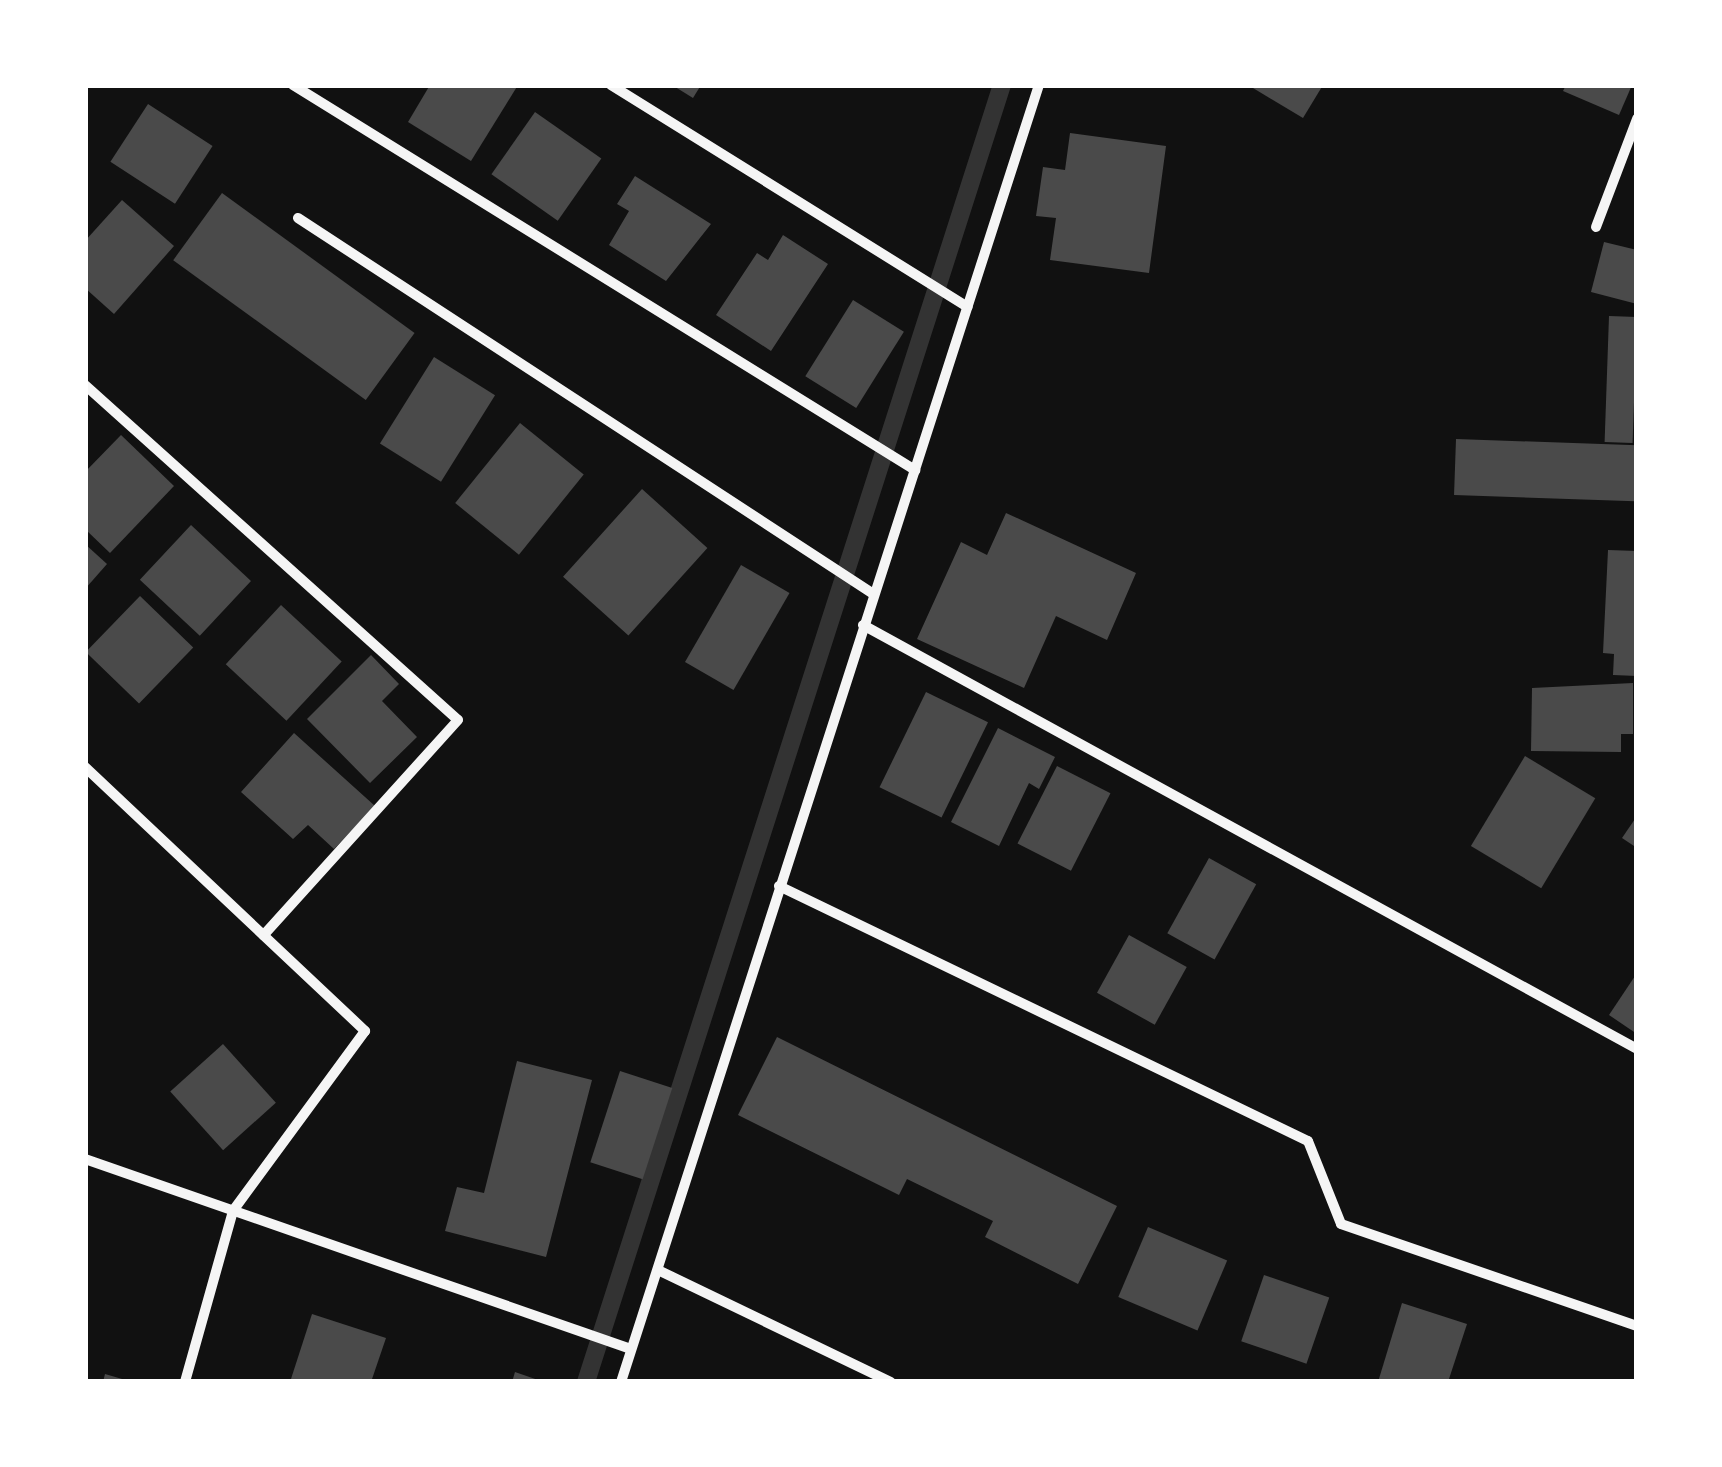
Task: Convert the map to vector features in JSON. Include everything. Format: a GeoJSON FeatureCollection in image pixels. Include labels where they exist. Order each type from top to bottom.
{"type":"FeatureCollection","features":[{"type":"Feature","properties":{"kind":"street"},"geometry":{"type":"LineString","coordinates":[[293,85],[915,470]]}},
{"type":"Feature","properties":{"kind":"street"},"geometry":{"type":"LineString","coordinates":[[611,85],[968,307]]}},
{"type":"Feature","properties":{"kind":"street"},"geometry":{"type":"LineString","coordinates":[[621,1382],[660,1271],[862,624],[1039,85]]}},
{"type":"Feature","properties":{"kind":"street"},"geometry":{"type":"LineString","coordinates":[[1596,226],[1637,120]]}},
{"type":"Feature","properties":{"kind":"street"},"geometry":{"type":"LineString","coordinates":[[298,218],[872,593]]}},
{"type":"Feature","properties":{"kind":"street"},"geometry":{"type":"LineString","coordinates":[[85,385],[458,720],[264,935]]}},
{"type":"Feature","properties":{"kind":"street"},"geometry":{"type":"LineString","coordinates":[[862,624],[1637,1050]]}},
{"type":"Feature","properties":{"kind":"street"},"geometry":{"type":"LineString","coordinates":[[85,767],[365,1031],[233,1212],[185,1382]]}},
{"type":"Feature","properties":{"kind":"street"},"geometry":{"type":"LineString","coordinates":[[779,886],[1308,1140],[1341,1224],[1637,1326]]}},
{"type":"Feature","properties":{"kind":"street"},"geometry":{"type":"LineString","coordinates":[[85,1159],[631,1349]]}},
{"type":"Feature","properties":{"kind":"street"},"geometry":{"type":"LineString","coordinates":[[660,1271],[892,1382]]}},
{"type":"Feature","properties":{"kind":"building"},"geometry":{"type":"Polygon","coordinates":[[[430,85],[518,85],[471,161],[408,122],[430,85]]]}},
{"type":"Feature","properties":{"kind":"building"},"geometry":{"type":"Polygon","coordinates":[[[672,85],[701,85],[693,98],[672,85]]]}},
{"type":"Feature","properties":{"kind":"building"},"geometry":{"type":"Polygon","coordinates":[[[1248,85],[1323,85],[1303,118],[1248,85]]]}},
{"type":"Feature","properties":{"kind":"building"},"geometry":{"type":"Polygon","coordinates":[[[1566,85],[1632,85],[1619,115],[1563,91],[1566,85]]]}},
{"type":"Feature","properties":{"kind":"building"},"geometry":{"type":"Polygon","coordinates":[[[148,104],[213,146],[175,204],[110,162],[148,104]]]}},
{"type":"Feature","properties":{"kind":"building"},"geometry":{"type":"Polygon","coordinates":[[[535,112],[601,158],[558,221],[491,174],[535,112]]]}},
{"type":"Feature","properties":{"kind":"building"},"geometry":{"type":"Polygon","coordinates":[[[1070,133],[1166,146],[1149,273],[1050,260],[1056,218],[1036,216],[1043,167],[1065,170],[1070,133]]]}},
{"type":"Feature","properties":{"kind":"building"},"geometry":{"type":"Polygon","coordinates":[[[635,176],[711,224],[666,281],[609,245],[629,211],[617,204],[635,176]]]}},
{"type":"Feature","properties":{"kind":"building"},"geometry":{"type":"Polygon","coordinates":[[[222,193],[415,333],[366,400],[173,260],[222,193]]]}},
{"type":"Feature","properties":{"kind":"building"},"geometry":{"type":"Polygon","coordinates":[[[122,200],[174,246],[114,314],[85,288],[85,241],[122,200]]]}},
{"type":"Feature","properties":{"kind":"building"},"geometry":{"type":"Polygon","coordinates":[[[783,235],[828,264],[771,351],[716,315],[757,253],[768,260],[783,235]]]}},
{"type":"Feature","properties":{"kind":"building"},"geometry":{"type":"Polygon","coordinates":[[[1604,242],[1637,250],[1637,304],[1591,292],[1604,242]]]}},
{"type":"Feature","properties":{"kind":"building"},"geometry":{"type":"Polygon","coordinates":[[[853,300],[904,332],[856,408],[805,376],[853,300]]]}},
{"type":"Feature","properties":{"kind":"building"},"geometry":{"type":"Polygon","coordinates":[[[1609,316],[1637,317],[1633,443],[1605,442],[1609,316]]]}},
{"type":"Feature","properties":{"kind":"building"},"geometry":{"type":"Polygon","coordinates":[[[434,357],[495,395],[441,482],[380,444],[434,357]]]}},
{"type":"Feature","properties":{"kind":"building"},"geometry":{"type":"Polygon","coordinates":[[[520,423],[584,475],[519,555],[455,503],[520,423]]]}},
{"type":"Feature","properties":{"kind":"building"},"geometry":{"type":"Polygon","coordinates":[[[121,435],[174,486],[110,553],[85,529],[85,472],[121,435]]]}},
{"type":"Feature","properties":{"kind":"building"},"geometry":{"type":"Polygon","coordinates":[[[1456,439],[1637,445],[1635,501],[1454,495],[1456,439]]]}},
{"type":"Feature","properties":{"kind":"building"},"geometry":{"type":"Polygon","coordinates":[[[642,489],[707,548],[628,636],[563,577],[642,489]]]}},
{"type":"Feature","properties":{"kind":"building"},"geometry":{"type":"Polygon","coordinates":[[[1006,513],[1136,573],[1107,640],[1056,616],[1024,688],[917,639],[961,542],[987,555],[1006,513]]]}},
{"type":"Feature","properties":{"kind":"building"},"geometry":{"type":"Polygon","coordinates":[[[191,525],[251,581],[200,636],[140,580],[191,525]]]}},
{"type":"Feature","properties":{"kind":"building"},"geometry":{"type":"Polygon","coordinates":[[[85,544],[107,564],[85,589],[85,544]]]}},
{"type":"Feature","properties":{"kind":"building"},"geometry":{"type":"Polygon","coordinates":[[[1608,550],[1637,551],[1637,676],[1613,675],[1614,654],[1603,653],[1608,550]]]}},
{"type":"Feature","properties":{"kind":"building"},"geometry":{"type":"Polygon","coordinates":[[[741,565],[789,593],[733,690],[685,662],[741,565]]]}},
{"type":"Feature","properties":{"kind":"building"},"geometry":{"type":"Polygon","coordinates":[[[140,596],[193,647],[139,704],[86,652],[140,596]]]}},
{"type":"Feature","properties":{"kind":"building"},"geometry":{"type":"Polygon","coordinates":[[[281,605],[342,662],[286,721],[226,664],[281,605]]]}},
{"type":"Feature","properties":{"kind":"building"},"geometry":{"type":"Polygon","coordinates":[[[371,655],[399,684],[382,701],[417,737],[370,783],[307,719],[371,655]]]}},
{"type":"Feature","properties":{"kind":"building"},"geometry":{"type":"Polygon","coordinates":[[[1633,683],[1633,734],[1621,734],[1621,752],[1531,751],[1532,688],[1633,683]]]}},
{"type":"Feature","properties":{"kind":"building"},"geometry":{"type":"Polygon","coordinates":[[[926,692],[988,722],[942,818],[880,787],[926,692]]]}},
{"type":"Feature","properties":{"kind":"building"},"geometry":{"type":"Polygon","coordinates":[[[998,728],[1055,757],[1039,789],[1029,783],[999,846],[951,822],[998,728]]]}},
{"type":"Feature","properties":{"kind":"building"},"geometry":{"type":"Polygon","coordinates":[[[294,733],[375,806],[334,849],[308,825],[293,839],[241,792],[294,733]]]}},
{"type":"Feature","properties":{"kind":"building"},"geometry":{"type":"Polygon","coordinates":[[[1525,756],[1595,798],[1541,888],[1471,846],[1525,756]]]}},
{"type":"Feature","properties":{"kind":"building"},"geometry":{"type":"Polygon","coordinates":[[[1057,766],[1110,793],[1071,871],[1018,844],[1057,766]]]}},
{"type":"Feature","properties":{"kind":"building"},"geometry":{"type":"Polygon","coordinates":[[[1637,816],[1637,848],[1622,838],[1637,816]]]}},
{"type":"Feature","properties":{"kind":"building"},"geometry":{"type":"Polygon","coordinates":[[[1209,858],[1256,884],[1215,959],[1167,933],[1209,858]]]}},
{"type":"Feature","properties":{"kind":"building"},"geometry":{"type":"Polygon","coordinates":[[[1129,935],[1187,967],[1155,1025],[1097,993],[1129,935]]]}},
{"type":"Feature","properties":{"kind":"building"},"geometry":{"type":"Polygon","coordinates":[[[1637,973],[1637,1034],[1609,1015],[1637,973]]]}},
{"type":"Feature","properties":{"kind":"building"},"geometry":{"type":"Polygon","coordinates":[[[777,1037],[1117,1206],[1078,1284],[985,1237],[993,1221],[907,1179],[899,1195],[738,1115],[777,1037]]]}},
{"type":"Feature","properties":{"kind":"building"},"geometry":{"type":"Polygon","coordinates":[[[223,1044],[276,1103],[223,1150],[170,1092],[223,1044]]]}},
{"type":"Feature","properties":{"kind":"building"},"geometry":{"type":"Polygon","coordinates":[[[517,1061],[592,1080],[546,1257],[445,1231],[457,1187],[484,1193],[517,1061]]]}},
{"type":"Feature","properties":{"kind":"building"},"geometry":{"type":"Polygon","coordinates":[[[620,1071],[672,1088],[643,1179],[590,1162],[620,1071]]]}},
{"type":"Feature","properties":{"kind":"building"},"geometry":{"type":"Polygon","coordinates":[[[1148,1227],[1227,1261],[1197,1331],[1118,1297],[1148,1227]]]}},
{"type":"Feature","properties":{"kind":"building"},"geometry":{"type":"Polygon","coordinates":[[[1264,1275],[1329,1297],[1306,1364],[1241,1341],[1264,1275]]]}},
{"type":"Feature","properties":{"kind":"building"},"geometry":{"type":"Polygon","coordinates":[[[1402,1303],[1467,1324],[1448,1382],[1378,1382],[1402,1303]]]}},
{"type":"Feature","properties":{"kind":"building"},"geometry":{"type":"Polygon","coordinates":[[[312,1314],[386,1338],[371,1382],[290,1382],[312,1314]]]}},
{"type":"Feature","properties":{"kind":"building"},"geometry":{"type":"Polygon","coordinates":[[[515,1372],[541,1381],[541,1382],[512,1382],[515,1372]]]}},
{"type":"Feature","properties":{"kind":"building"},"geometry":{"type":"Polygon","coordinates":[[[105,1374],[129,1381],[129,1382],[103,1382],[105,1374]]]}},
{"type":"Feature","properties":{"kind":"waterway"},"geometry":{"type":"LineString","coordinates":[[586,1382],[1002,85]]}}]}
